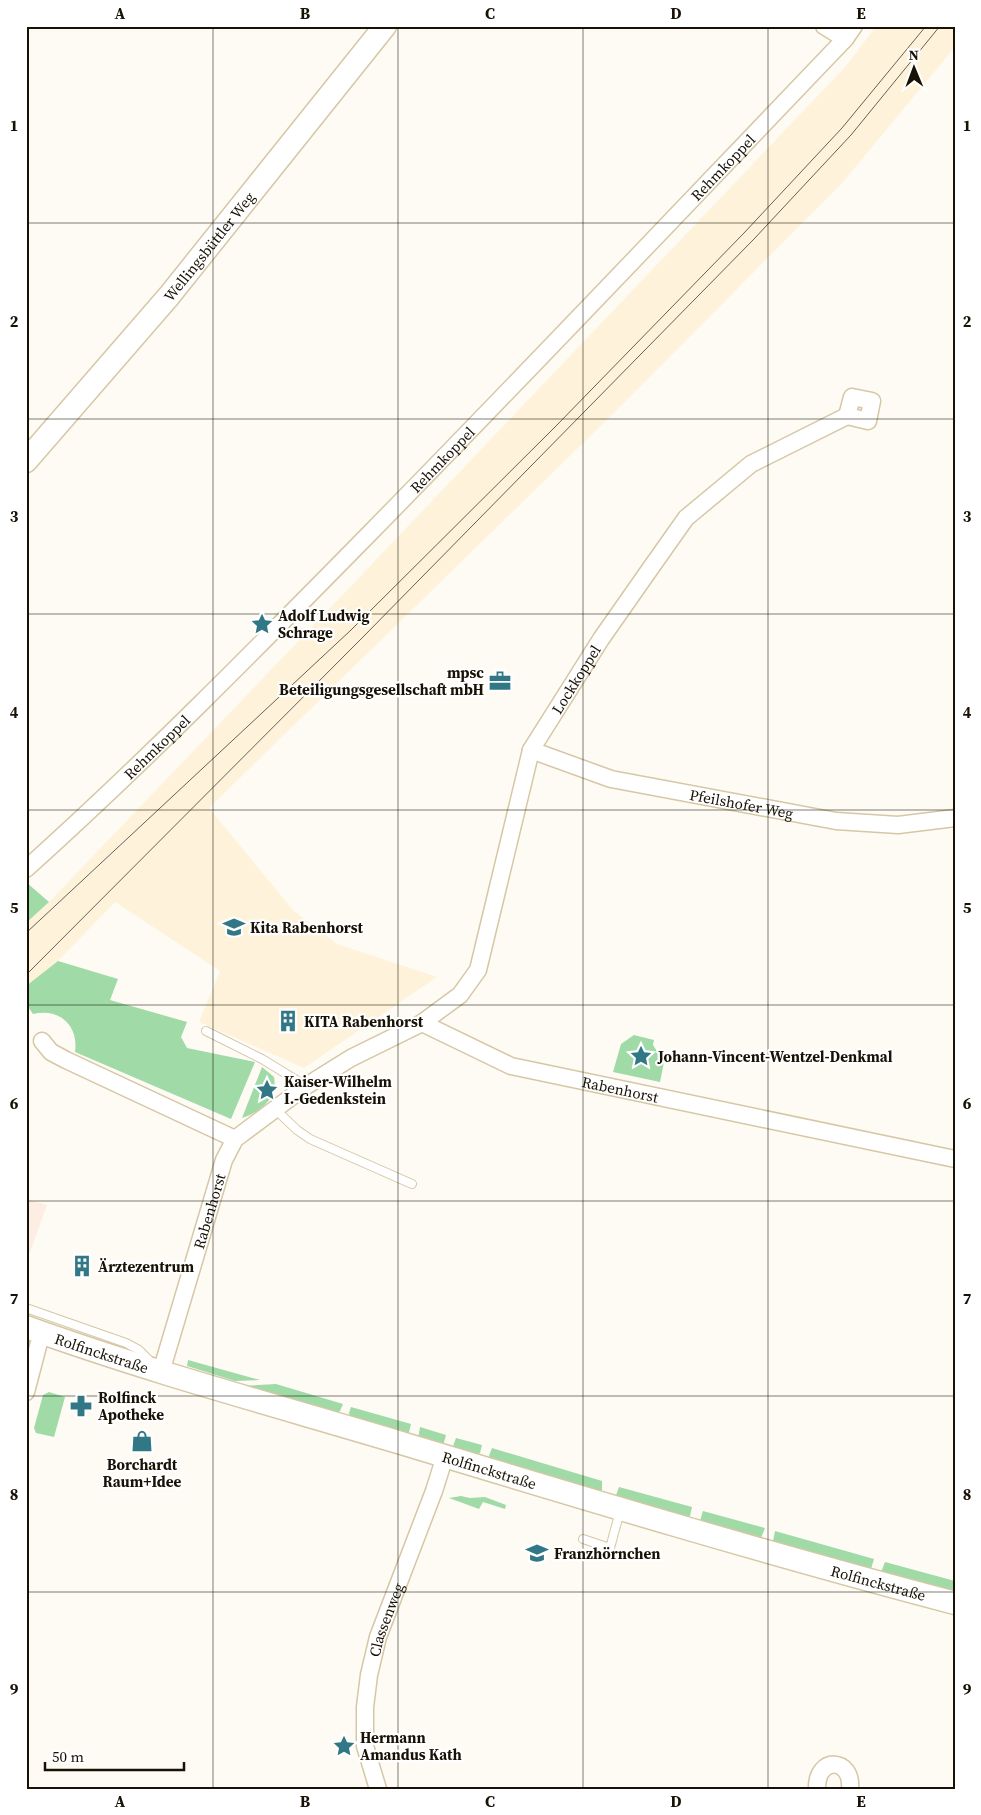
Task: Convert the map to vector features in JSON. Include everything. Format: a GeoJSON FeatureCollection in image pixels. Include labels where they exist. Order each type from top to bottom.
{"type":"FeatureCollection","features":[{"type":"Feature","properties":{"kind":"main road","name":"Wellingsbüttler Weg"},"geometry":{"type":"LineString","coordinates":[[26,461],[169,296],[386,26]]}},
{"type":"Feature","properties":{"kind":"main road","name":"Rolfinckstraße"},"geometry":{"type":"LineString","coordinates":[[35,1330],[87,1349],[161,1372],[620,1509],[955,1603]]}},
{"type":"Feature","properties":{"kind":"street","name":"Rehmkoppel"},"geometry":{"type":"LineString","coordinates":[[26,869],[100,802],[271,634],[519,381],[849,33],[824,26]]}},
{"type":"Feature","properties":{"kind":"street","name":"Lockkoppel"},"geometry":{"type":"LineString","coordinates":[[422,1023],[460,994],[478,970],[531,750],[600,640],[686,518],[751,464],[847,416]]}},
{"type":"Feature","properties":{"kind":"street","name":"Pfeilshofer Weg"},"geometry":{"type":"LineString","coordinates":[[531,750],[611,779],[836,821],[898,825],[955,818]]}},
{"type":"Feature","properties":{"kind":"street","name":"Rabenhorst"},"geometry":{"type":"LineString","coordinates":[[161,1372],[224,1160],[235,1139],[306,1086],[351,1058],[422,1023],[511,1066],[955,1159]]}},
{"type":"Feature","properties":{"kind":"street"},"geometry":{"type":"LineString","coordinates":[[42,1041],[51,1052],[66,1060],[235,1139]]}},
{"type":"Feature","properties":{"kind":"street"},"geometry":{"type":"LineString","coordinates":[[26,1392],[38,1346],[35,1330]]}},
{"type":"Feature","properties":{"kind":"street","name":"Classenweg"},"geometry":{"type":"LineString","coordinates":[[378,1789],[365,1746],[365,1707],[369,1675],[378,1637],[434,1491],[445,1456]]}},
{"type":"Feature","properties":{"kind":"street"},"geometry":{"type":"LineString","coordinates":[[817,1789],[817,1780],[821,1771],[833,1765],[840,1766],[847,1771],[851,1780],[850,1789]]}},
{"type":"Feature","properties":{"kind":"lane"},"geometry":{"type":"LineString","coordinates":[[206,1031],[262,1059],[306,1086]]}},
{"type":"Feature","properties":{"kind":"lane"},"geometry":{"type":"LineString","coordinates":[[275,1109],[297,1130],[310,1139],[412,1184]]}},
{"type":"Feature","properties":{"kind":"lane"},"geometry":{"type":"LineString","coordinates":[[26,1308],[139,1350],[161,1372]]}},
{"type":"Feature","properties":{"kind":"lane"},"geometry":{"type":"LineString","coordinates":[[583,1539],[610,1548],[620,1509]]}},
{"type":"Feature","properties":{"kind":"shaded area"},"geometry":{"type":"Polygon","coordinates":[[[876,26],[955,26],[955,47],[843,182],[618,409],[209,808],[293,910],[337,944],[437,977],[304,1068],[199,1022],[220,971],[115,902],[58,961],[26,986],[26,923],[49,902],[847,65],[876,26]]]}},
{"type":"Feature","properties":{"kind":"shaded area"},"geometry":{"type":"Polygon","coordinates":[[[26,1199],[47,1205],[26,1263],[26,1199]]]}},
{"type":"Feature","properties":{"kind":"green space"},"geometry":{"type":"Polygon","coordinates":[[[26,882],[49,902],[26,923],[26,882]]]}},
{"type":"Feature","properties":{"kind":"green space"},"geometry":{"type":"Polygon","coordinates":[[[58,961],[118,979],[110,1000],[187,1022],[181,1037],[187,1048],[255,1062],[231,1119],[75,1052],[74,1033],[65,1020],[51,1013],[33,1014],[26,1004],[26,986],[58,961]]]}},
{"type":"Feature","properties":{"kind":"green space"},"geometry":{"type":"Polygon","coordinates":[[[634,1035],[654,1040],[653,1045],[664,1062],[660,1082],[613,1072],[621,1044],[634,1035]]]}},
{"type":"Feature","properties":{"kind":"green space"},"geometry":{"type":"Polygon","coordinates":[[[262,1067],[274,1077],[275,1085],[271,1098],[262,1108],[242,1118],[262,1067]]]}},
{"type":"Feature","properties":{"kind":"green space"},"geometry":{"type":"Polygon","coordinates":[[[188,1360],[260,1380],[235,1381],[187,1366],[188,1360]]]}},
{"type":"Feature","properties":{"kind":"green space"},"geometry":{"type":"Polygon","coordinates":[[[276,1384],[343,1404],[337,1413],[241,1386],[276,1384]]]}},
{"type":"Feature","properties":{"kind":"green space"},"geometry":{"type":"Polygon","coordinates":[[[49,1392],[65,1397],[54,1437],[36,1433],[34,1428],[43,1395],[49,1392]]]}},
{"type":"Feature","properties":{"kind":"green space"},"geometry":{"type":"Polygon","coordinates":[[[351,1407],[411,1424],[409,1432],[405,1434],[350,1417],[351,1407]]]}},
{"type":"Feature","properties":{"kind":"green space"},"geometry":{"type":"Polygon","coordinates":[[[420,1427],[446,1435],[443,1446],[418,1439],[420,1427]]]}},
{"type":"Feature","properties":{"kind":"green space"},"geometry":{"type":"Polygon","coordinates":[[[456,1438],[482,1445],[480,1453],[475,1456],[452,1449],[456,1438]]]}},
{"type":"Feature","properties":{"kind":"green space"},"geometry":{"type":"Polygon","coordinates":[[[492,1448],[602,1481],[602,1490],[598,1492],[490,1460],[489,1456],[492,1448]]]}},
{"type":"Feature","properties":{"kind":"green space"},"geometry":{"type":"Polygon","coordinates":[[[619,1487],[692,1507],[690,1516],[687,1518],[615,1498],[619,1487]]]}},
{"type":"Feature","properties":{"kind":"green space"},"geometry":{"type":"Polygon","coordinates":[[[461,1496],[470,1498],[485,1497],[506,1505],[505,1509],[483,1502],[479,1509],[449,1498],[461,1496]]]}},
{"type":"Feature","properties":{"kind":"green space"},"geometry":{"type":"Polygon","coordinates":[[[703,1511],[765,1528],[761,1538],[700,1521],[703,1511]]]}},
{"type":"Feature","properties":{"kind":"green space"},"geometry":{"type":"Polygon","coordinates":[[[775,1531],[874,1559],[871,1569],[773,1541],[775,1531]]]}},
{"type":"Feature","properties":{"kind":"green space"},"geometry":{"type":"Polygon","coordinates":[[[885,1562],[955,1581],[955,1592],[881,1572],[885,1562]]]}},
{"type":"Feature","properties":{"kind":"tram line"},"geometry":{"type":"LineString","coordinates":[[26,933],[351,630],[555,427],[744,233],[842,128],[926,26]]}},
{"type":"Feature","properties":{"kind":"tram line"},"geometry":{"type":"LineString","coordinates":[[26,975],[363,637],[754,239],[851,135],[940,26]]}},
{"type":"Feature","properties":{"kind":"place","name":"Adolf Ludwig Schrage"},"geometry":{"type":"Point","coordinates":[262,624]}},
{"type":"Feature","properties":{"kind":"place","name":"mpsc Beteiligungsgesellschaft mbH"},"geometry":{"type":"Point","coordinates":[500,681]}},
{"type":"Feature","properties":{"kind":"place","name":"Kita Rabenhorst"},"geometry":{"type":"Point","coordinates":[234,927]}},
{"type":"Feature","properties":{"kind":"place","name":"KITA Rabenhorst"},"geometry":{"type":"Point","coordinates":[288,1021]}},
{"type":"Feature","properties":{"kind":"place","name":"Johann-Vincent-Wentzel-Denkmal"},"geometry":{"type":"Point","coordinates":[641,1056]}},
{"type":"Feature","properties":{"kind":"place","name":"Kaiser-Wilhelm I.-Gedenkstein"},"geometry":{"type":"Point","coordinates":[267,1090]}},
{"type":"Feature","properties":{"kind":"place","name":"Ärztezentrum"},"geometry":{"type":"Point","coordinates":[82,1266]}},
{"type":"Feature","properties":{"kind":"place","name":"Rolfinck Apotheke"},"geometry":{"type":"Point","coordinates":[81,1406]}},
{"type":"Feature","properties":{"kind":"place","name":"Borchardt Raum+Idee"},"geometry":{"type":"Point","coordinates":[142,1441]}},
{"type":"Feature","properties":{"kind":"place","name":"Franzhörnchen"},"geometry":{"type":"Point","coordinates":[537,1553]}},
{"type":"Feature","properties":{"kind":"place","name":"Hermann Amandus Kath"},"geometry":{"type":"Point","coordinates":[344,1746]}}]}
